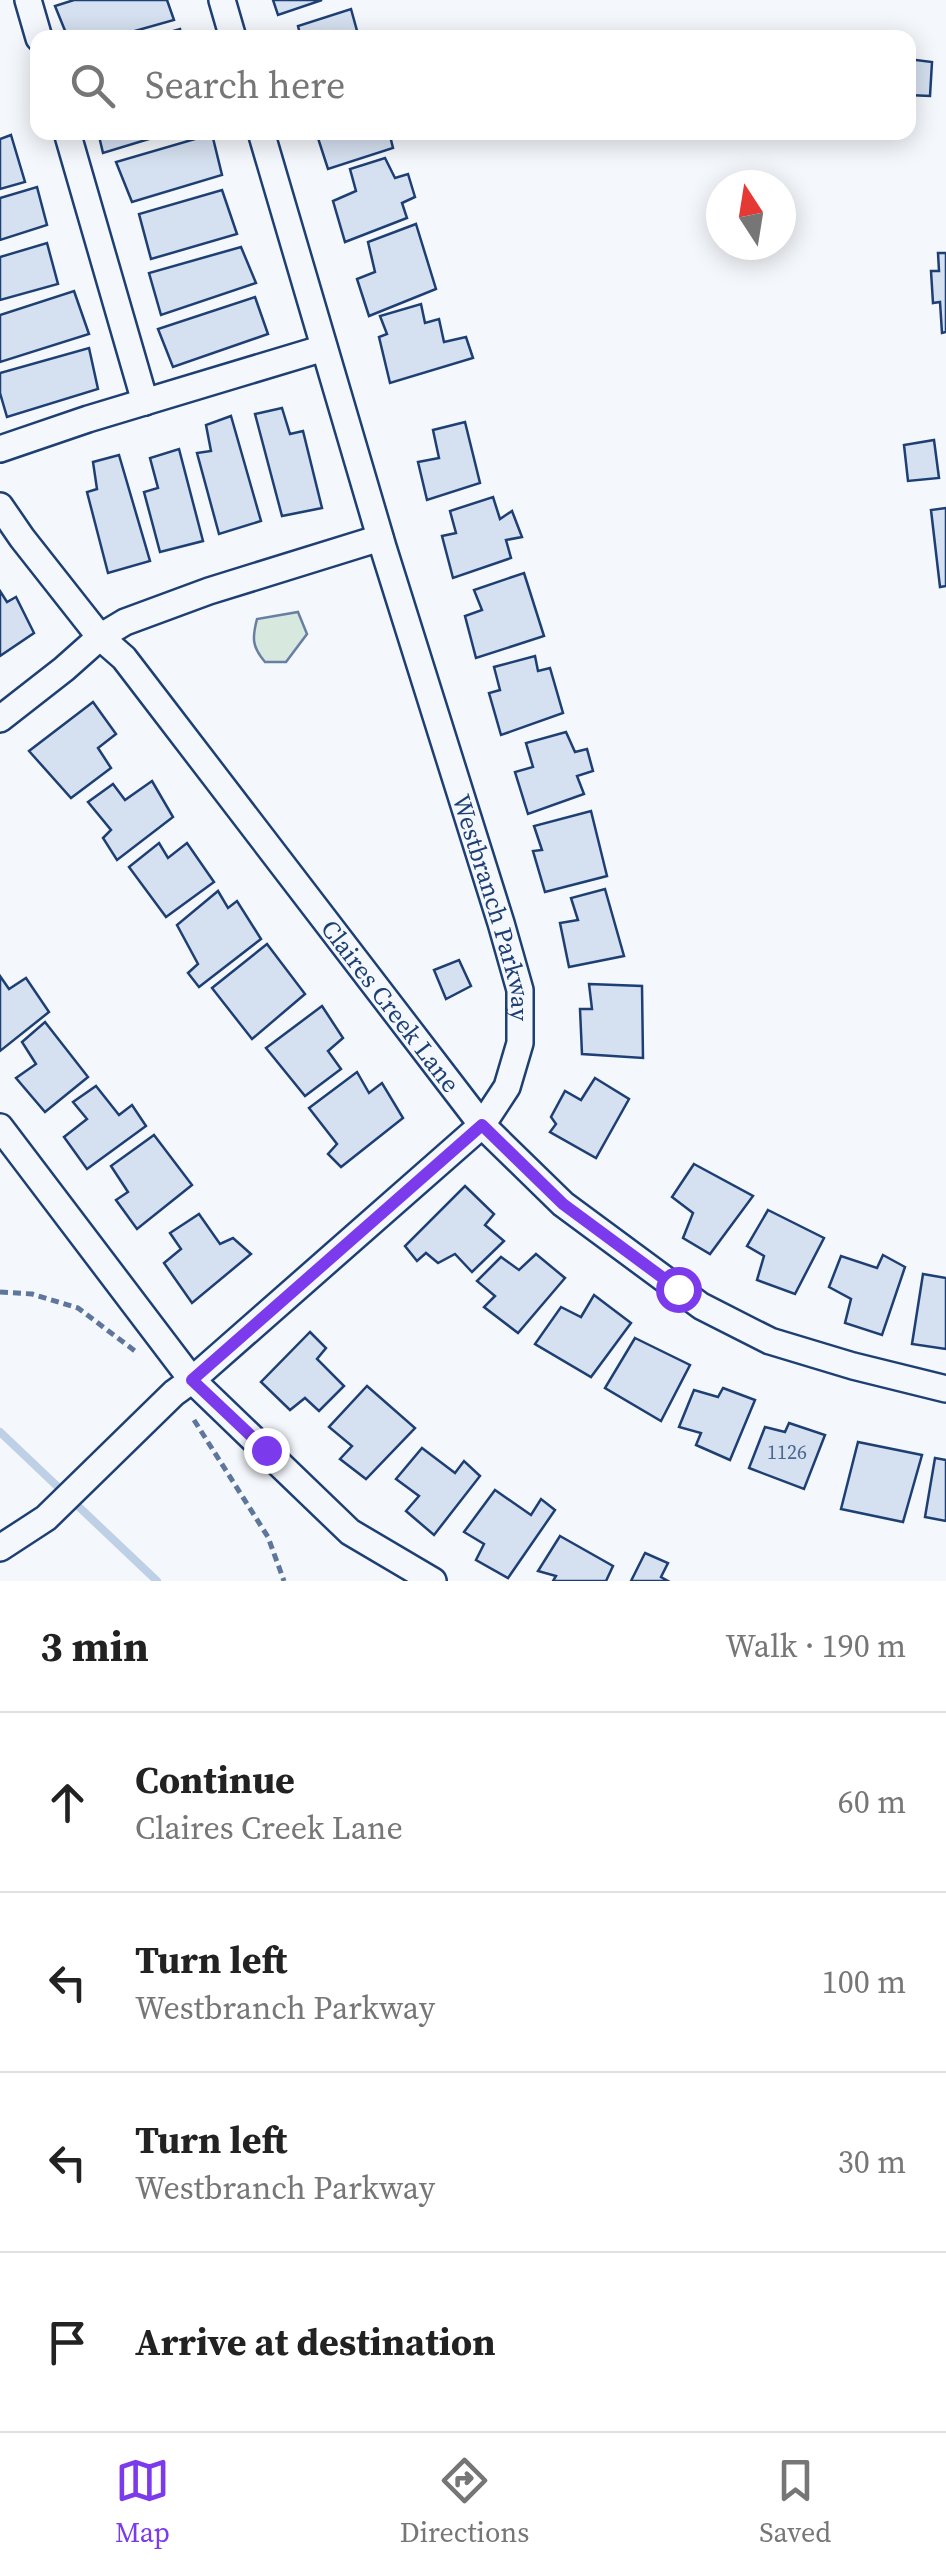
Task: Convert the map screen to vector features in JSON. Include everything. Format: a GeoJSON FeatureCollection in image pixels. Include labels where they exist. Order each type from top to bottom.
{"type":"FeatureCollection","features":[{"type":"Feature","properties":{"kind":"street"},"geometry":{"type":"LineString","coordinates":[[28,0],[37,30]]}},
{"type":"Feature","properties":{"kind":"street"},"geometry":{"type":"LineString","coordinates":[[222,0],[231,30]]}},
{"type":"Feature","properties":{"kind":"street"},"geometry":{"type":"LineString","coordinates":[[69,140],[145,402]]}},
{"type":"Feature","properties":{"kind":"street","name":"Westbranch Parkway"},"geometry":{"type":"LineString","coordinates":[[0,1548],[46,1518],[174,1392],[482,1125],[506,1087],[520,1043],[520,990],[262,140]]}},
{"type":"Feature","properties":{"kind":"street"},"geometry":{"type":"LineString","coordinates":[[0,449],[324,348]]}},
{"type":"Feature","properties":{"kind":"street","name":"Claires Creek Lane"},"geometry":{"type":"LineString","coordinates":[[0,506],[100,637],[124,658],[482,1125],[563,1204],[701,1306],[770,1341],[946,1388]]}},
{"type":"Feature","properties":{"kind":"street"},"geometry":{"type":"LineString","coordinates":[[0,719],[100,637],[125,622],[193,596],[380,538]]}},
{"type":"Feature","properties":{"kind":"street"},"geometry":{"type":"LineString","coordinates":[[0,1127],[192,1380],[350,1532],[433,1581]]}},
{"type":"Feature","properties":{"kind":"shaded area"},"geometry":{"type":"Polygon","coordinates":[[[298,612],[307,634],[286,662],[265,662],[254,642],[257,619],[298,612]]]}},
{"type":"Feature","properties":{"kind":"building"},"geometry":{"type":"Polygon","coordinates":[[[74,0],[167,0],[174,20],[138,30],[65,30],[55,6],[74,0]]]}},
{"type":"Feature","properties":{"kind":"building"},"geometry":{"type":"Polygon","coordinates":[[[273,0],[322,0],[278,15],[273,0]]]}},
{"type":"Feature","properties":{"kind":"building"},"geometry":{"type":"Polygon","coordinates":[[[351,9],[357,30],[299,30],[298,26],[351,9]]]}},
{"type":"Feature","properties":{"kind":"building"},"geometry":{"type":"Polygon","coordinates":[[[916,60],[932,62],[930,96],[916,95],[916,60]]]}},
{"type":"Feature","properties":{"kind":"building"},"geometry":{"type":"Polygon","coordinates":[[[11,135],[25,182],[0,189],[0,139],[11,135]]]}},
{"type":"Feature","properties":{"kind":"building"},"geometry":{"type":"Polygon","coordinates":[[[100,140],[146,140],[103,153],[100,140]]]}},
{"type":"Feature","properties":{"kind":"building"},"geometry":{"type":"Polygon","coordinates":[[[191,140],[213,140],[222,175],[132,202],[116,162],[191,140]]]}},
{"type":"Feature","properties":{"kind":"building"},"geometry":{"type":"Polygon","coordinates":[[[319,140],[391,140],[393,148],[328,169],[319,140]]]}},
{"type":"Feature","properties":{"kind":"building"},"geometry":{"type":"Polygon","coordinates":[[[385,158],[395,178],[408,174],[415,197],[402,203],[407,218],[345,242],[333,201],[356,191],[350,169],[385,158]]]}},
{"type":"Feature","properties":{"kind":"building"},"geometry":{"type":"Polygon","coordinates":[[[37,187],[47,225],[0,240],[0,198],[37,187]]]}},
{"type":"Feature","properties":{"kind":"building"},"geometry":{"type":"Polygon","coordinates":[[[222,190],[237,234],[151,259],[139,214],[222,190]]]}},
{"type":"Feature","properties":{"kind":"building"},"geometry":{"type":"Polygon","coordinates":[[[416,224],[436,289],[369,316],[357,279],[375,272],[368,242],[416,224]]]}},
{"type":"Feature","properties":{"kind":"building"},"geometry":{"type":"Polygon","coordinates":[[[47,243],[58,284],[0,300],[0,257],[47,243]]]}},
{"type":"Feature","properties":{"kind":"building"},"geometry":{"type":"Polygon","coordinates":[[[241,247],[256,283],[161,315],[149,273],[241,247]]]}},
{"type":"Feature","properties":{"kind":"building"},"geometry":{"type":"Polygon","coordinates":[[[938,253],[946,253],[946,332],[942,333],[940,302],[933,303],[931,271],[939,271],[938,253]]]}},
{"type":"Feature","properties":{"kind":"building"},"geometry":{"type":"Polygon","coordinates":[[[74,291],[89,334],[0,362],[0,315],[74,291]]]}},
{"type":"Feature","properties":{"kind":"building"},"geometry":{"type":"Polygon","coordinates":[[[255,297],[268,334],[173,367],[158,329],[255,297]]]}},
{"type":"Feature","properties":{"kind":"building"},"geometry":{"type":"Polygon","coordinates":[[[421,304],[425,323],[439,319],[444,342],[466,337],[473,358],[390,383],[379,337],[387,334],[380,316],[421,304]]]}},
{"type":"Feature","properties":{"kind":"building"},"geometry":{"type":"Polygon","coordinates":[[[89,348],[98,389],[7,417],[0,393],[0,373],[89,348]]]}},
{"type":"Feature","properties":{"kind":"building"},"geometry":{"type":"Polygon","coordinates":[[[282,408],[290,434],[303,431],[322,508],[282,516],[255,414],[282,408]]]}},
{"type":"Feature","properties":{"kind":"building"},"geometry":{"type":"Polygon","coordinates":[[[231,416],[261,521],[219,534],[197,453],[211,451],[206,425],[231,416]]]}},
{"type":"Feature","properties":{"kind":"building"},"geometry":{"type":"Polygon","coordinates":[[[465,422],[480,483],[427,500],[418,462],[439,458],[433,430],[465,422]]]}},
{"type":"Feature","properties":{"kind":"building"},"geometry":{"type":"Polygon","coordinates":[[[934,440],[939,478],[908,481],[904,445],[934,440]]]}},
{"type":"Feature","properties":{"kind":"building"},"geometry":{"type":"Polygon","coordinates":[[[179,449],[203,541],[160,552],[144,492],[158,488],[150,458],[179,449]]]}},
{"type":"Feature","properties":{"kind":"building"},"geometry":{"type":"Polygon","coordinates":[[[119,455],[150,561],[108,573],[87,492],[97,489],[93,462],[119,455]]]}},
{"type":"Feature","properties":{"kind":"building"},"geometry":{"type":"Polygon","coordinates":[[[493,497],[500,519],[512,511],[522,537],[506,540],[511,558],[453,578],[442,536],[456,533],[450,511],[493,497]]]}},
{"type":"Feature","properties":{"kind":"building"},"geometry":{"type":"Polygon","coordinates":[[[946,508],[946,586],[940,587],[931,510],[946,508]]]}},
{"type":"Feature","properties":{"kind":"building"},"geometry":{"type":"Polygon","coordinates":[[[524,573],[544,636],[476,658],[465,616],[482,610],[474,590],[524,573]]]}},
{"type":"Feature","properties":{"kind":"building"},"geometry":{"type":"Polygon","coordinates":[[[0,591],[7,602],[16,597],[34,633],[0,656],[0,591]]]}},
{"type":"Feature","properties":{"kind":"building"},"geometry":{"type":"Polygon","coordinates":[[[535,656],[538,671],[550,668],[563,713],[501,735],[489,693],[500,690],[494,667],[535,656]]]}},
{"type":"Feature","properties":{"kind":"building"},"geometry":{"type":"Polygon","coordinates":[[[93,702],[116,734],[98,748],[111,768],[71,798],[29,751],[93,702]]]}},
{"type":"Feature","properties":{"kind":"building"},"geometry":{"type":"Polygon","coordinates":[[[566,732],[575,752],[587,749],[593,771],[577,776],[584,794],[528,814],[515,772],[533,767],[526,743],[566,732]]]}},
{"type":"Feature","properties":{"kind":"building"},"geometry":{"type":"Polygon","coordinates":[[[152,781],[173,817],[117,860],[103,838],[111,830],[88,802],[113,784],[125,800],[152,781]]]}},
{"type":"Feature","properties":{"kind":"building"},"geometry":{"type":"Polygon","coordinates":[[[591,811],[607,876],[545,892],[533,851],[542,850],[534,826],[591,811]]]}},
{"type":"Feature","properties":{"kind":"building"},"geometry":{"type":"Polygon","coordinates":[[[159,843],[168,858],[187,843],[214,882],[166,917],[129,867],[159,843]]]}},
{"type":"Feature","properties":{"kind":"building"},"geometry":{"type":"Polygon","coordinates":[[[605,889],[624,956],[569,967],[560,923],[578,920],[571,898],[605,889]]]}},
{"type":"Feature","properties":{"kind":"building"},"geometry":{"type":"Polygon","coordinates":[[[218,891],[228,908],[237,901],[261,939],[199,987],[188,973],[198,964],[177,925],[218,891]]]}},
{"type":"Feature","properties":{"kind":"building"},"geometry":{"type":"Polygon","coordinates":[[[267,944],[305,994],[252,1039],[212,988],[267,944]]]}},
{"type":"Feature","properties":{"kind":"building"},"geometry":{"type":"Polygon","coordinates":[[[459,960],[471,986],[446,999],[434,970],[459,960]]]}},
{"type":"Feature","properties":{"kind":"building"},"geometry":{"type":"Polygon","coordinates":[[[0,976],[9,989],[26,978],[49,1012],[0,1051],[0,976]]]}},
{"type":"Feature","properties":{"kind":"building"},"geometry":{"type":"Polygon","coordinates":[[[589,984],[642,986],[643,1058],[582,1054],[580,1009],[592,1009],[589,984]]]}},
{"type":"Feature","properties":{"kind":"building"},"geometry":{"type":"Polygon","coordinates":[[[322,1006],[343,1038],[328,1051],[341,1069],[305,1096],[266,1048],[322,1006]]]}},
{"type":"Feature","properties":{"kind":"building"},"geometry":{"type":"Polygon","coordinates":[[[45,1022],[88,1077],[45,1112],[16,1078],[36,1064],[22,1042],[45,1022]]]}},
{"type":"Feature","properties":{"kind":"building"},"geometry":{"type":"Polygon","coordinates":[[[357,1072],[369,1093],[382,1083],[403,1118],[341,1167],[328,1154],[337,1144],[309,1108],[357,1072]]]}},
{"type":"Feature","properties":{"kind":"building"},"geometry":{"type":"Polygon","coordinates":[[[595,1078],[629,1099],[596,1158],[550,1132],[556,1124],[551,1117],[565,1091],[581,1100],[595,1078]]]}},
{"type":"Feature","properties":{"kind":"building"},"geometry":{"type":"Polygon","coordinates":[[[96,1086],[119,1115],[132,1105],[146,1126],[87,1169],[64,1137],[87,1119],[73,1102],[96,1086]]]}},
{"type":"Feature","properties":{"kind":"building"},"geometry":{"type":"Polygon","coordinates":[[[154,1135],[192,1185],[137,1229],[116,1200],[128,1192],[111,1166],[154,1135]]]}},
{"type":"Feature","properties":{"kind":"building"},"geometry":{"type":"Polygon","coordinates":[[[694,1164],[753,1196],[710,1254],[683,1238],[693,1213],[672,1197],[694,1164]]]}},
{"type":"Feature","properties":{"kind":"building"},"geometry":{"type":"Polygon","coordinates":[[[465,1186],[494,1214],[485,1225],[504,1241],[472,1272],[455,1254],[438,1263],[426,1253],[417,1261],[405,1246],[465,1186]]]}},
{"type":"Feature","properties":{"kind":"building"},"geometry":{"type":"Polygon","coordinates":[[[768,1210],[824,1238],[795,1294],[757,1280],[764,1256],[747,1246],[768,1210]]]}},
{"type":"Feature","properties":{"kind":"building"},"geometry":{"type":"Polygon","coordinates":[[[199,1214],[220,1244],[233,1238],[251,1254],[192,1303],[164,1263],[181,1249],[170,1233],[199,1214]]]}},
{"type":"Feature","properties":{"kind":"building"},"geometry":{"type":"Polygon","coordinates":[[[536,1254],[565,1278],[518,1333],[484,1307],[495,1296],[477,1281],[501,1257],[519,1270],[536,1254]]]}},
{"type":"Feature","properties":{"kind":"building"},"geometry":{"type":"Polygon","coordinates":[[[883,1255],[905,1267],[882,1335],[845,1323],[851,1299],[829,1287],[841,1256],[877,1268],[883,1255]]]}},
{"type":"Feature","properties":{"kind":"building"},"geometry":{"type":"Polygon","coordinates":[[[923,1274],[946,1278],[946,1349],[912,1344],[923,1274]]]}},
{"type":"Feature","properties":{"kind":"building"},"geometry":{"type":"Polygon","coordinates":[[[594,1295],[631,1323],[591,1377],[535,1344],[561,1307],[581,1317],[594,1295]]]}},
{"type":"Feature","properties":{"kind":"building"},"geometry":{"type":"Polygon","coordinates":[[[310,1332],[326,1348],[317,1359],[344,1386],[319,1411],[305,1398],[290,1410],[261,1382],[310,1332]]]}},
{"type":"Feature","properties":{"kind":"building"},"geometry":{"type":"Polygon","coordinates":[[[635,1338],[690,1365],[661,1421],[605,1388],[635,1338]]]}},
{"type":"Feature","properties":{"kind":"building"},"geometry":{"type":"Polygon","coordinates":[[[367,1386],[415,1428],[366,1479],[340,1459],[352,1446],[329,1427],[367,1386]]]}},
{"type":"Feature","properties":{"kind":"building"},"geometry":{"type":"Polygon","coordinates":[[[723,1388],[755,1400],[730,1460],[696,1445],[701,1433],[679,1427],[694,1390],[718,1397],[723,1388]]]}},
{"type":"Feature","properties":{"kind":"building"},"geometry":{"type":"Polygon","coordinates":[[[789,1423],[825,1435],[804,1489],[749,1468],[765,1427],[785,1432],[789,1423]]]}},
{"type":"Feature","properties":{"kind":"building"},"geometry":{"type":"Polygon","coordinates":[[[858,1442],[922,1455],[903,1522],[841,1509],[858,1442]]]}},
{"type":"Feature","properties":{"kind":"building"},"geometry":{"type":"Polygon","coordinates":[[[422,1448],[455,1473],[464,1461],[480,1476],[434,1535],[406,1511],[419,1496],[396,1479],[422,1448]]]}},
{"type":"Feature","properties":{"kind":"building"},"geometry":{"type":"Polygon","coordinates":[[[935,1458],[946,1460],[946,1521],[925,1517],[935,1458]]]}},
{"type":"Feature","properties":{"kind":"building"},"geometry":{"type":"Polygon","coordinates":[[[495,1490],[531,1515],[541,1499],[555,1510],[508,1578],[476,1560],[484,1544],[464,1532],[495,1490]]]}},
{"type":"Feature","properties":{"kind":"building"},"geometry":{"type":"Polygon","coordinates":[[[560,1536],[613,1566],[606,1581],[553,1581],[556,1576],[538,1571],[560,1536]]]}},
{"type":"Feature","properties":{"kind":"building"},"geometry":{"type":"Polygon","coordinates":[[[645,1553],[668,1563],[661,1577],[668,1581],[631,1581],[645,1553]]]}},
{"type":"Feature","properties":{"kind":"waterway"},"geometry":{"type":"LineString","coordinates":[[0,1432],[157,1581]]}},
{"type":"Feature","properties":{"kind":"route"},"geometry":{"type":"LineString","coordinates":[[266,1450],[192,1380],[482,1125],[563,1204],[678,1289]]}}]}
